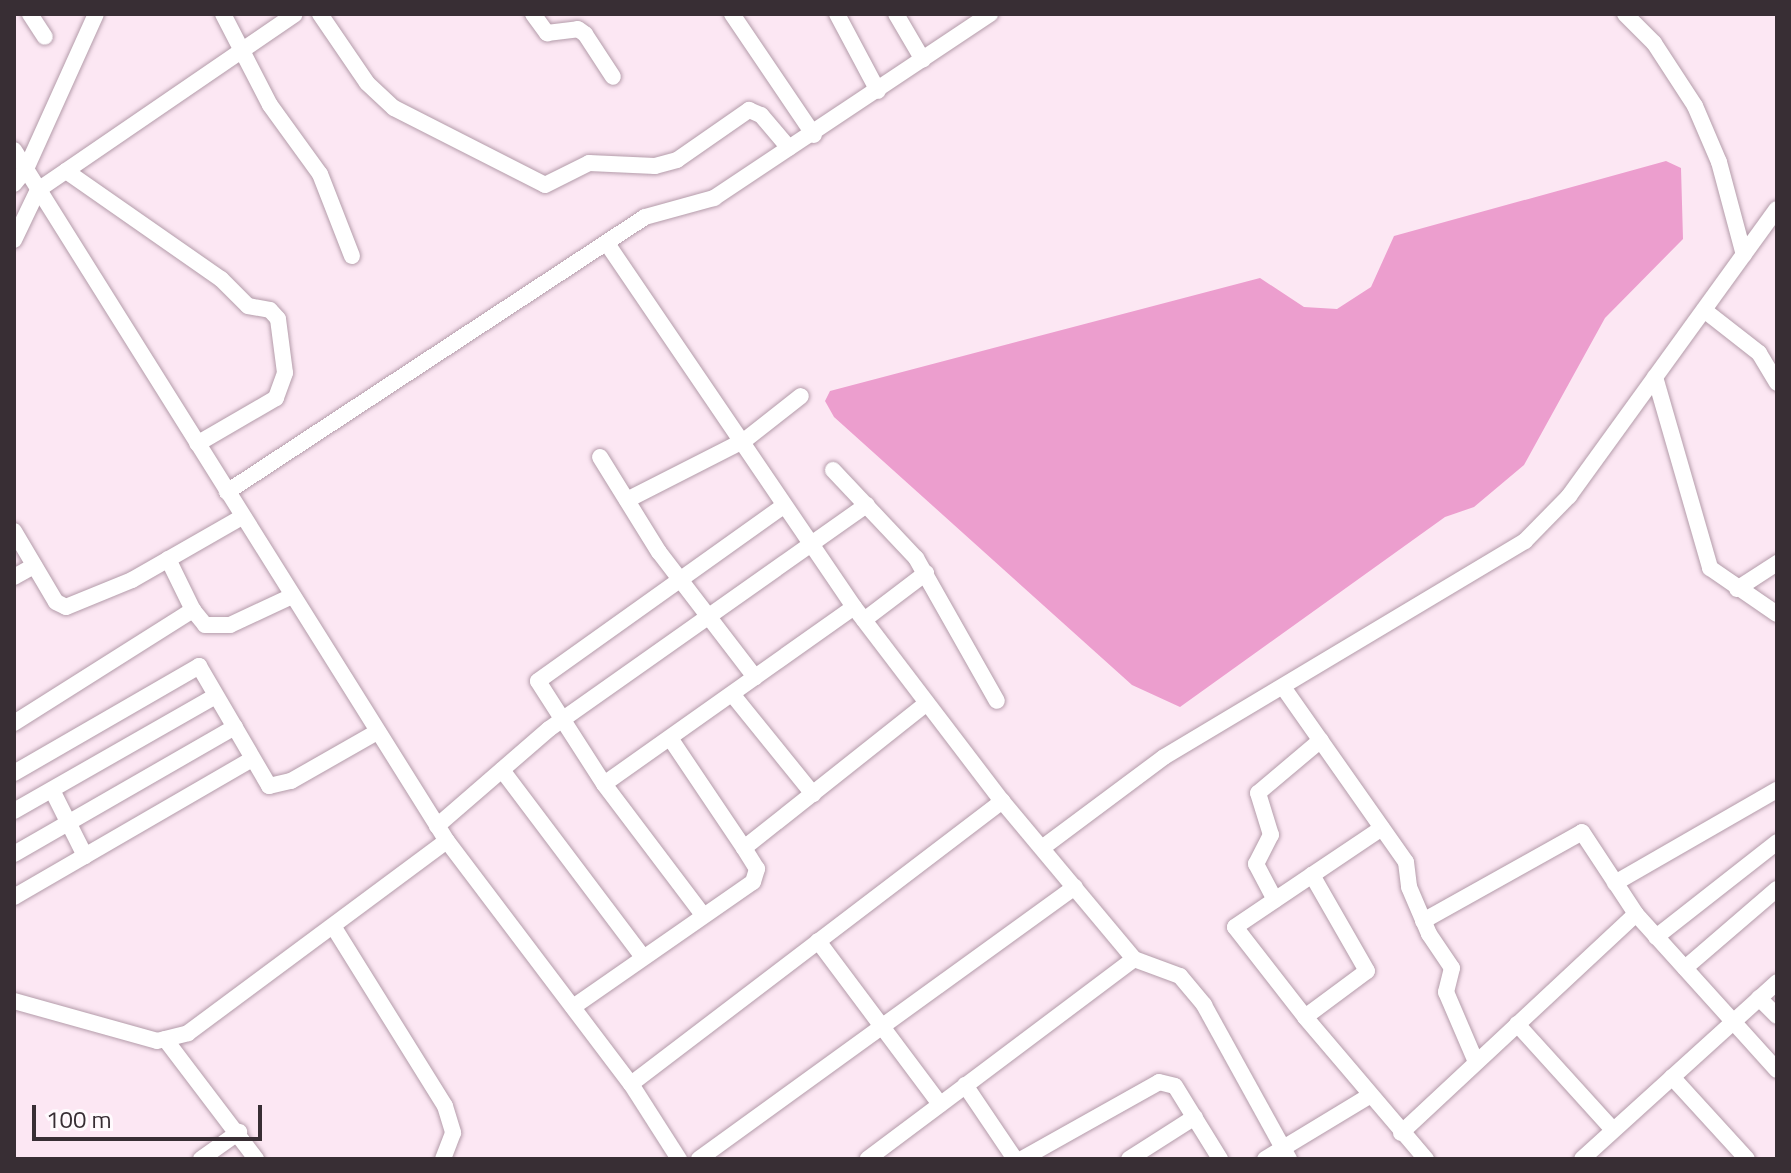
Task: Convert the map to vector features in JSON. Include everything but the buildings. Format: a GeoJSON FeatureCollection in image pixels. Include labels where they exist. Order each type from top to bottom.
{"type":"FeatureCollection","features":[{"type":"Feature","properties":{"kind":"street"},"geometry":{"type":"LineString","coordinates":[[30,14],[45,37]]}},
{"type":"Feature","properties":{"kind":"street"},"geometry":{"type":"LineString","coordinates":[[14,184],[26,169],[96,14]]}},
{"type":"Feature","properties":{"kind":"street"},"geometry":{"type":"LineString","coordinates":[[223,14],[270,105],[320,174],[352,256]]}},
{"type":"Feature","properties":{"kind":"street"},"geometry":{"type":"LineString","coordinates":[[14,240],[38,190],[295,14]]}},
{"type":"Feature","properties":{"kind":"street"},"geometry":{"type":"LineString","coordinates":[[320,14],[367,83],[394,108],[545,185],[589,163],[655,166],[677,160],[749,110],[761,115],[789,148]]}},
{"type":"Feature","properties":{"kind":"street"},"geometry":{"type":"LineString","coordinates":[[533,14],[547,33],[578,29],[585,34],[613,77]]}},
{"type":"Feature","properties":{"kind":"street"},"geometry":{"type":"LineString","coordinates":[[732,14],[814,135]]}},
{"type":"Feature","properties":{"kind":"street"},"geometry":{"type":"LineString","coordinates":[[837,14],[878,91]]}},
{"type":"Feature","properties":{"kind":"street"},"geometry":{"type":"LineString","coordinates":[[896,14],[923,60]]}},
{"type":"Feature","properties":{"kind":"street"},"geometry":{"type":"LineString","coordinates":[[227,492],[655,212],[703,204],[814,135],[990,14]]}},
{"type":"Feature","properties":{"kind":"street"},"geometry":{"type":"LineString","coordinates":[[1625,14],[1654,43],[1695,106],[1719,162],[1744,255]]}},
{"type":"Feature","properties":{"kind":"street"},"geometry":{"type":"LineString","coordinates":[[14,150],[437,826],[631,1084],[679,1159]]}},
{"type":"Feature","properties":{"kind":"street"},"geometry":{"type":"LineString","coordinates":[[66,171],[221,279],[248,306],[270,310],[278,319],[285,373],[276,398],[197,444]]}},
{"type":"Feature","properties":{"kind":"street"},"geometry":{"type":"LineString","coordinates":[[1042,848],[1164,757],[1525,541],[1569,496],[1777,209]]}},
{"type":"Feature","properties":{"kind":"street"},"geometry":{"type":"LineString","coordinates":[[608,245],[745,440],[783,506],[859,614],[1002,801],[1134,959],[1180,976],[1204,1005],[1286,1153]]}},
{"type":"Feature","properties":{"kind":"street"},"geometry":{"type":"LineString","coordinates":[[1704,310],[1759,353],[1777,383]]}},
{"type":"Feature","properties":{"kind":"street"},"geometry":{"type":"LineString","coordinates":[[1655,377],[1713,572],[1777,614]]}},
{"type":"Feature","properties":{"kind":"street"},"geometry":{"type":"LineString","coordinates":[[627,500],[745,440],[801,396]]}},
{"type":"Feature","properties":{"kind":"street"},"geometry":{"type":"LineString","coordinates":[[600,457],[681,581],[755,677]]}},
{"type":"Feature","properties":{"kind":"street"},"geometry":{"type":"LineString","coordinates":[[833,470],[926,573],[997,701]]}},
{"type":"Feature","properties":{"kind":"street"},"geometry":{"type":"LineString","coordinates":[[437,826],[564,721],[867,505]]}},
{"type":"Feature","properties":{"kind":"street"},"geometry":{"type":"LineString","coordinates":[[703,915],[604,784],[542,689],[540,676],[681,581],[783,506]]}},
{"type":"Feature","properties":{"kind":"street"},"geometry":{"type":"LineString","coordinates":[[14,531],[56,602],[66,607],[78,606],[242,517]]}},
{"type":"Feature","properties":{"kind":"street"},"geometry":{"type":"LineString","coordinates":[[168,559],[193,610],[205,625],[230,625],[292,596]]}},
{"type":"Feature","properties":{"kind":"street"},"geometry":{"type":"LineString","coordinates":[[1737,589],[1777,563]]}},
{"type":"Feature","properties":{"kind":"street"},"geometry":{"type":"LineString","coordinates":[[14,577],[34,566]]}},
{"type":"Feature","properties":{"kind":"street"},"geometry":{"type":"LineString","coordinates":[[604,784],[672,741],[755,677],[926,573]]}},
{"type":"Feature","properties":{"kind":"street"},"geometry":{"type":"LineString","coordinates":[[14,723],[193,610]]}},
{"type":"Feature","properties":{"kind":"street"},"geometry":{"type":"LineString","coordinates":[[14,773],[192,667],[205,670],[216,696],[269,786],[279,786],[377,732]]}},
{"type":"Feature","properties":{"kind":"street"},"geometry":{"type":"LineString","coordinates":[[1283,687],[1406,862],[1409,887],[1423,921],[1452,968],[1446,992],[1476,1062]]}},
{"type":"Feature","properties":{"kind":"street"},"geometry":{"type":"LineString","coordinates":[[732,694],[813,794]]}},
{"type":"Feature","properties":{"kind":"street"},"geometry":{"type":"LineString","coordinates":[[14,811],[216,696]]}},
{"type":"Feature","properties":{"kind":"street"},"geometry":{"type":"LineString","coordinates":[[744,848],[927,703]]}},
{"type":"Feature","properties":{"kind":"street"},"geometry":{"type":"LineString","coordinates":[[14,854],[235,727]]}},
{"type":"Feature","properties":{"kind":"street"},"geometry":{"type":"LineString","coordinates":[[1275,900],[1256,864],[1271,835],[1258,793],[1321,740]]}},
{"type":"Feature","properties":{"kind":"street"},"geometry":{"type":"LineString","coordinates":[[573,1007],[759,875],[672,741]]}},
{"type":"Feature","properties":{"kind":"street"},"geometry":{"type":"LineString","coordinates":[[14,897],[252,759]]}},
{"type":"Feature","properties":{"kind":"street"},"geometry":{"type":"LineString","coordinates":[[502,770],[643,957]]}},
{"type":"Feature","properties":{"kind":"street"},"geometry":{"type":"LineString","coordinates":[[1615,883],[1776,788]]}},
{"type":"Feature","properties":{"kind":"street"},"geometry":{"type":"LineString","coordinates":[[52,790],[85,856]]}},
{"type":"Feature","properties":{"kind":"street"},"geometry":{"type":"LineString","coordinates":[[631,1084],[1002,801]]}},
{"type":"Feature","properties":{"kind":"street"},"geometry":{"type":"LineString","coordinates":[[1382,828],[1235,927],[1417,1156]]}},
{"type":"Feature","properties":{"kind":"street"},"geometry":{"type":"LineString","coordinates":[[1423,921],[1582,832],[1636,914],[1777,1070]]}},
{"type":"Feature","properties":{"kind":"street"},"geometry":{"type":"LineString","coordinates":[[14,1001],[165,1039],[188,1033],[447,841]]}},
{"type":"Feature","properties":{"kind":"street"},"geometry":{"type":"LineString","coordinates":[[1656,937],[1777,842]]}},
{"type":"Feature","properties":{"kind":"street"},"geometry":{"type":"LineString","coordinates":[[1305,1017],[1367,971],[1312,875]]}},
{"type":"Feature","properties":{"kind":"street"},"geometry":{"type":"LineString","coordinates":[[699,1159],[1075,887]]}},
{"type":"Feature","properties":{"kind":"street"},"geometry":{"type":"LineString","coordinates":[[1685,968],[1777,889]]}},
{"type":"Feature","properties":{"kind":"street"},"geometry":{"type":"LineString","coordinates":[[1401,1133],[1636,914]]}},
{"type":"Feature","properties":{"kind":"street"},"geometry":{"type":"LineString","coordinates":[[333,926],[448,1114],[453,1133],[443,1159]]}},
{"type":"Feature","properties":{"kind":"street"},"geometry":{"type":"LineString","coordinates":[[818,941],[940,1104]]}},
{"type":"Feature","properties":{"kind":"street"},"geometry":{"type":"LineString","coordinates":[[868,1159],[1134,959]]}},
{"type":"Feature","properties":{"kind":"street"},"geometry":{"type":"LineString","coordinates":[[1582,1159],[1777,982]]}},
{"type":"Feature","properties":{"kind":"street"},"geometry":{"type":"LineString","coordinates":[[1759,998],[1777,1016]]}},
{"type":"Feature","properties":{"kind":"street"},"geometry":{"type":"LineString","coordinates":[[1517,1024],[1613,1130]]}},
{"type":"Feature","properties":{"kind":"street"},"geometry":{"type":"LineString","coordinates":[[165,1039],[239,1132],[256,1159]]}},
{"type":"Feature","properties":{"kind":"street"},"geometry":{"type":"LineString","coordinates":[[1672,1077],[1747,1159]]}},
{"type":"Feature","properties":{"kind":"street"},"geometry":{"type":"LineString","coordinates":[[1022,1159],[1159,1082],[1175,1086],[1220,1159]]}},
{"type":"Feature","properties":{"kind":"street"},"geometry":{"type":"LineString","coordinates":[[965,1085],[1015,1159]]}},
{"type":"Feature","properties":{"kind":"street"},"geometry":{"type":"LineString","coordinates":[[1265,1159],[1286,1153],[1369,1096]]}},
{"type":"Feature","properties":{"kind":"street"},"geometry":{"type":"LineString","coordinates":[[1129,1159],[1195,1117]]}},
{"type":"Feature","properties":{"kind":"street"},"geometry":{"type":"LineString","coordinates":[[201,1159],[239,1132]]}},
{"type":"Feature","properties":{"kind":"shaded area"},"geometry":{"type":"Polygon","coordinates":[[[1666,161],[1681,168],[1683,239],[1605,318],[1524,465],[1474,507],[1445,517],[1180,707],[1132,685],[834,417],[825,401],[830,391],[1260,278],[1304,307],[1337,309],[1371,287],[1394,236],[1666,161]]]}}]}
